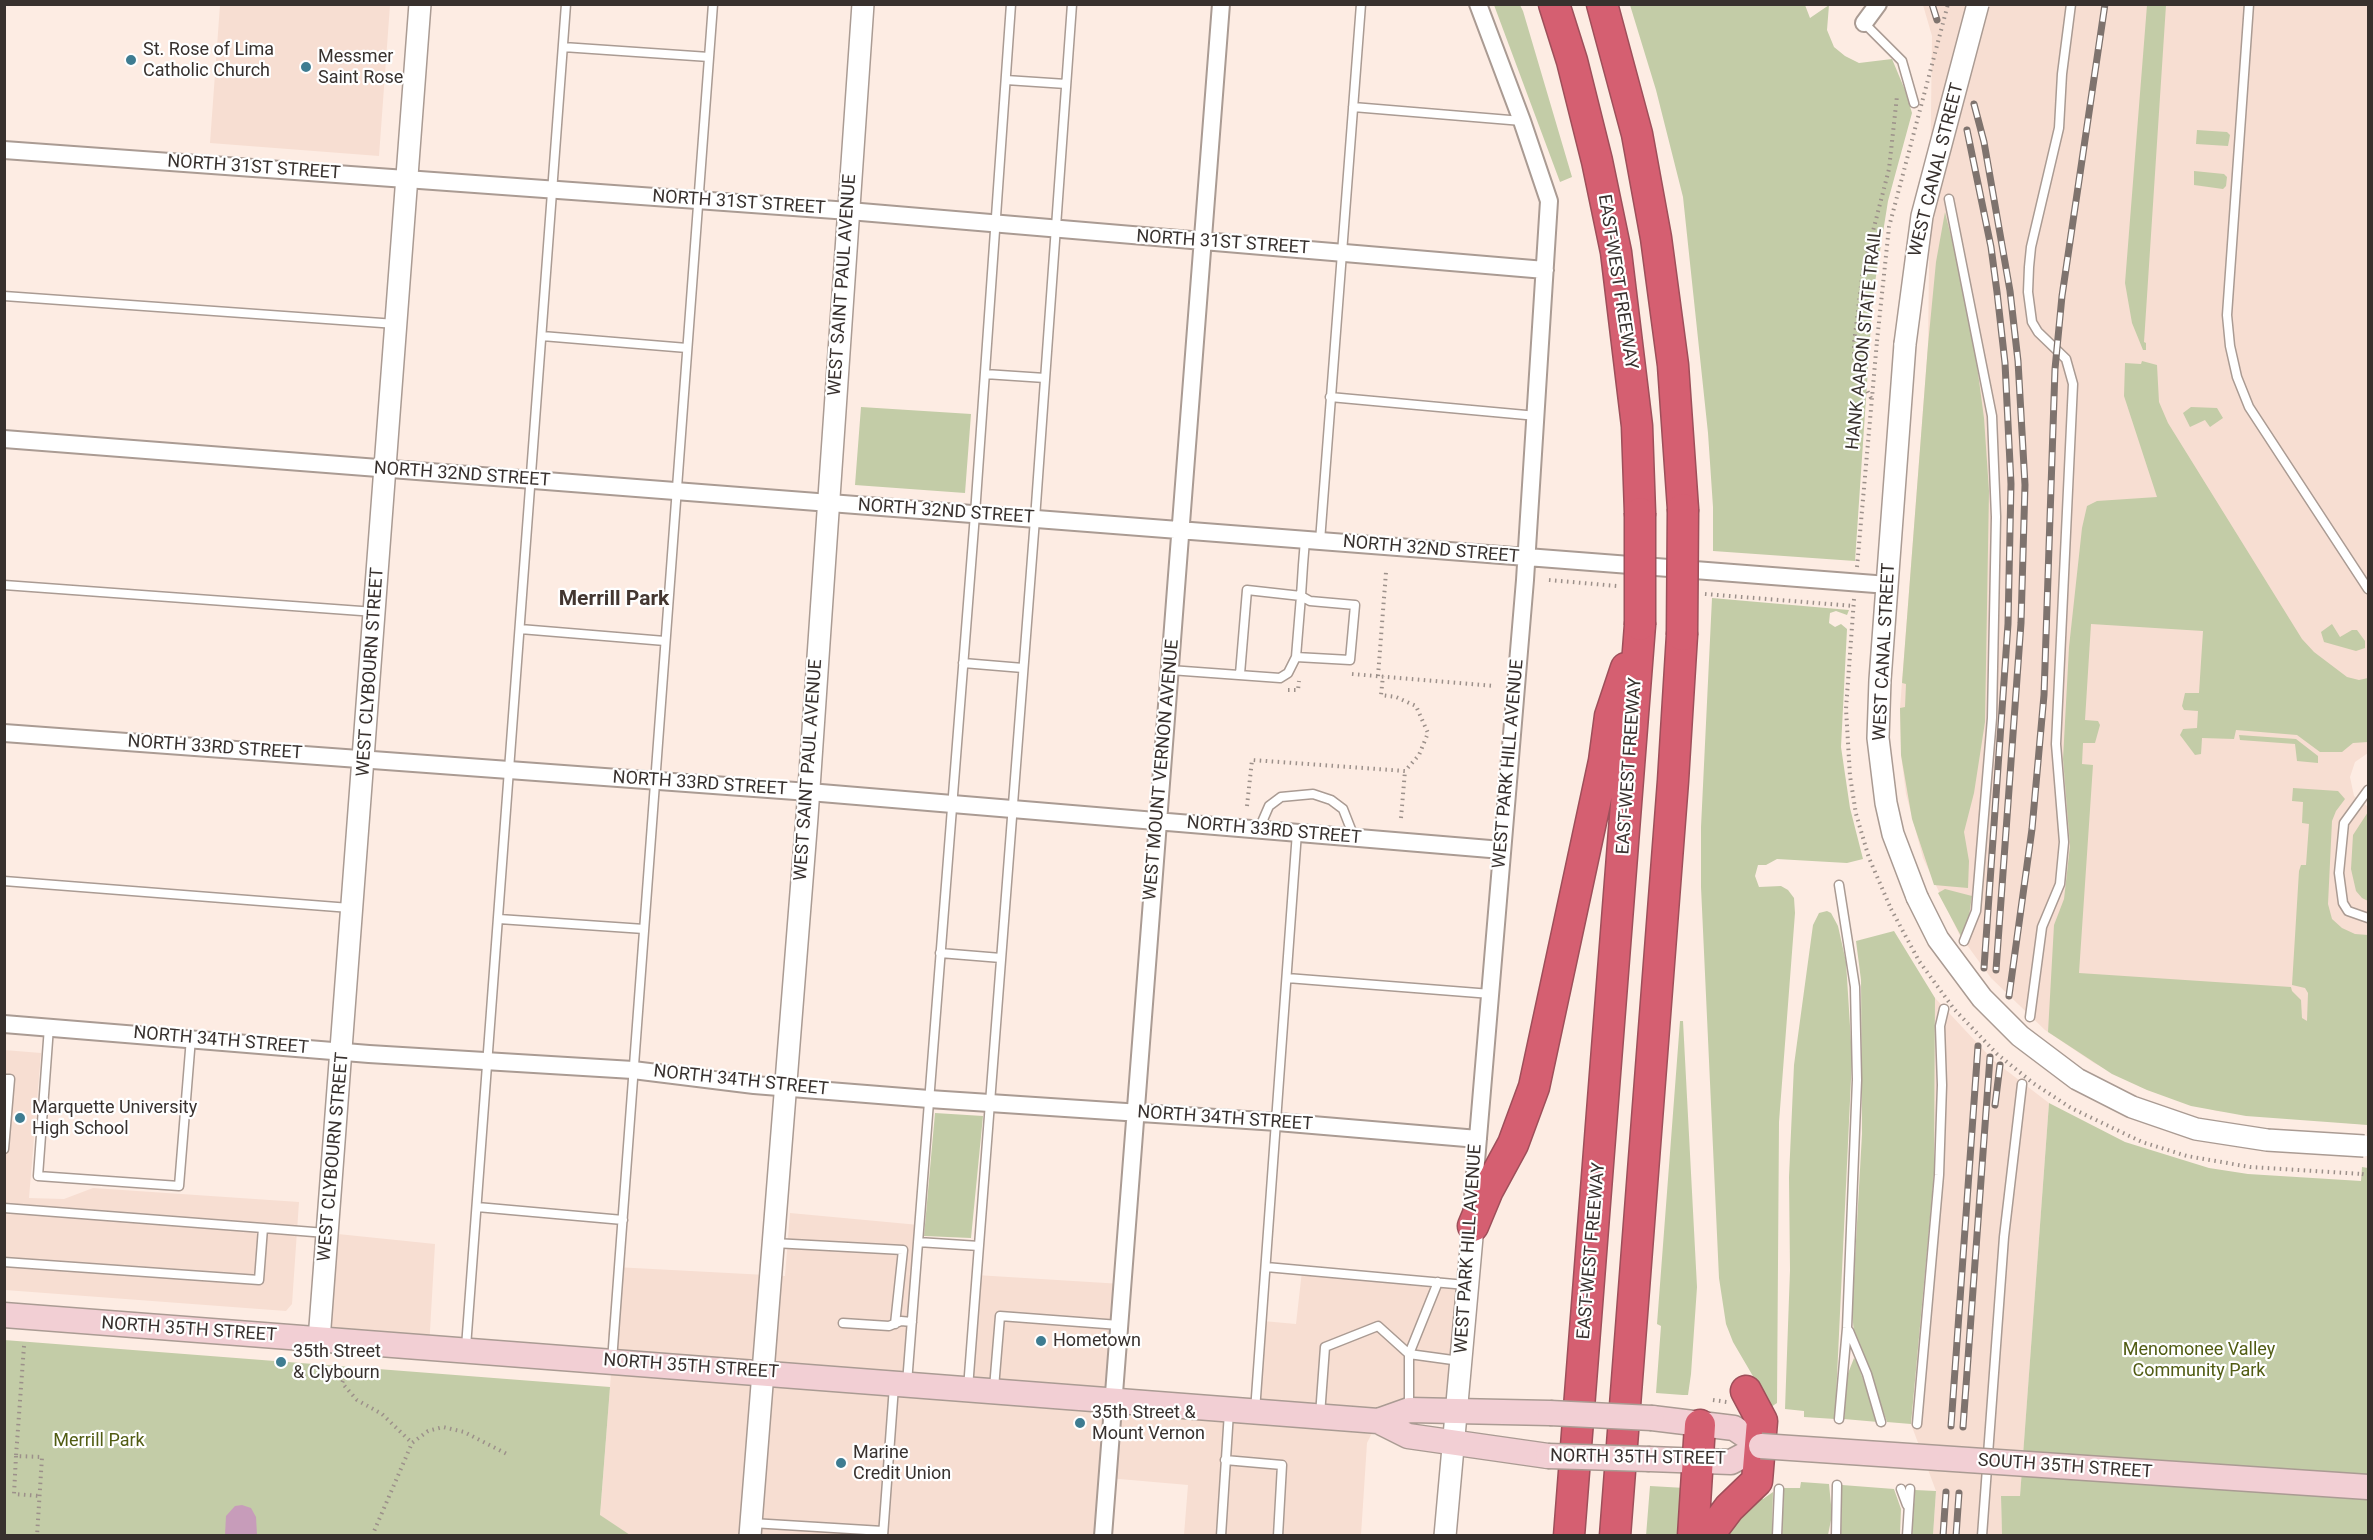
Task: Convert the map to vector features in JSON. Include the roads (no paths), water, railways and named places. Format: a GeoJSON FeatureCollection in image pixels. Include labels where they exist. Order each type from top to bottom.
{"type":"FeatureCollection","features":[{"type":"Feature","properties":{"kind":"highway"},"geometry":{"type":"LineString","coordinates":[[1532,4],[1585,111]]}},
{"type":"Feature","properties":{"kind":"highway","name":"EAST-WEST FREEWAY"},"geometry":{"type":"LineString","coordinates":[[1554,4],[1585,111],[1616,252],[1636,426],[1640,513],[1640,625],[1569,1536]]}},
{"type":"Feature","properties":{"kind":"highway"},"geometry":{"type":"LineString","coordinates":[[1602,4],[1637,134],[1656,238],[1673,365],[1683,509],[1682,634],[1673,781],[1615,1536]]}},
{"type":"Feature","properties":{"kind":"highway"},"geometry":{"type":"LineString","coordinates":[[1473,1226],[1488,1190],[1513,1144],[1534,1087],[1604,761],[1610,716],[1640,625]]}},
{"type":"Feature","properties":{"kind":"highway"},"geometry":{"type":"LineString","coordinates":[[1708,1536],[1757,1481],[1762,1421],[1746,1391]]}},
{"type":"Feature","properties":{"kind":"highway"},"geometry":{"type":"LineString","coordinates":[[1693,1536],[1700,1425]]}},
{"type":"Feature","properties":{"kind":"main road","name":"NORTH 35TH STREET"},"geometry":{"type":"LineString","coordinates":[[4,1315],[1378,1421],[1408,1436],[1548,1456],[1731,1462],[1761,1446],[1734,1428],[1652,1418],[1409,1410],[1378,1421]]}},
{"type":"Feature","properties":{"kind":"main road","name":"SOUTH 35TH STREET"},"geometry":{"type":"LineString","coordinates":[[1761,1446],[2368,1486]]}},
{"type":"Feature","properties":{"kind":"street","name":"WEST CLYBOURN STREET"},"geometry":{"type":"LineString","coordinates":[[319,1340],[420,4]]}},
{"type":"Feature","properties":{"kind":"street","name":"WEST SAINT PAUL AVENUE"},"geometry":{"type":"LineString","coordinates":[[750,1529],[809,792],[827,503],[863,4]]}},
{"type":"Feature","properties":{"kind":"street","name":"WEST MOUNT VERNON AVENUE"},"geometry":{"type":"LineString","coordinates":[[1103,1536],[1221,4]]}},
{"type":"Feature","properties":{"kind":"street","name":"WEST PARK HILL AVENUE"},"geometry":{"type":"LineString","coordinates":[[1444,1536],[1473,1226],[1472,1197],[1491,994],[1526,557],[1537,416],[1549,201],[1478,4]]}},
{"type":"Feature","properties":{"kind":"street"},"geometry":{"type":"LineString","coordinates":[[1864,23],[1878,4]]}},
{"type":"Feature","properties":{"kind":"street","name":"WEST CANAL STREET"},"geometry":{"type":"LineString","coordinates":[[1978,4],[1923,216],[1905,344],[1878,738],[1886,803],[1893,834],[1917,897],[1938,939],[1982,998],[2041,1054],[2086,1084],[2132,1107],[2196,1129],[2257,1139],[2366,1147]]}},
{"type":"Feature","properties":{"kind":"street","name":"NORTH 31ST STREET"},"geometry":{"type":"LineString","coordinates":[[4,150],[849,211],[1545,270]]}},
{"type":"Feature","properties":{"kind":"street","name":"NORTH 32ND STREET"},"geometry":{"type":"LineString","coordinates":[[4,440],[1888,585]]}},
{"type":"Feature","properties":{"kind":"street","name":"NORTH 33RD STREET"},"geometry":{"type":"LineString","coordinates":[[4,733],[809,792],[1131,821],[1158,821],[1502,850]]}},
{"type":"Feature","properties":{"kind":"street","name":"NORTH 34TH STREET"},"geometry":{"type":"LineString","coordinates":[[4,1024],[342,1051],[633,1070],[928,1099],[1478,1138]]}},
{"type":"Feature","properties":{"kind":"lane"},"geometry":{"type":"LineString","coordinates":[[466,1350],[566,4]]}},
{"type":"Feature","properties":{"kind":"lane"},"geometry":{"type":"LineString","coordinates":[[612,1361],[713,4]]}},
{"type":"Feature","properties":{"kind":"lane"},"geometry":{"type":"LineString","coordinates":[[750,1529],[883,1534],[901,1383],[912,1322],[975,514],[1011,4]]}},
{"type":"Feature","properties":{"kind":"lane"},"geometry":{"type":"LineString","coordinates":[[968,1389],[1072,4]]}},
{"type":"Feature","properties":{"kind":"lane"},"geometry":{"type":"LineString","coordinates":[[1170,670],[1280,678],[1288,673],[1296,657],[1301,596],[1312,540],[1330,397],[1361,4]]}},
{"type":"Feature","properties":{"kind":"lane"},"geometry":{"type":"LineString","coordinates":[[2030,1017],[2042,927],[2060,884],[2064,842],[2056,744],[2073,384],[2066,359],[2038,332],[2032,322],[2028,292],[2029,267],[2059,128],[2062,74],[2071,4]]}},
{"type":"Feature","properties":{"kind":"lane"},"geometry":{"type":"LineString","coordinates":[[2249,4],[2226,315],[2230,346],[2237,377],[2249,407],[2368,589]]}},
{"type":"Feature","properties":{"kind":"lane"},"geometry":{"type":"LineString","coordinates":[[1864,23],[1902,62],[1914,104]]}},
{"type":"Feature","properties":{"kind":"lane"},"geometry":{"type":"LineString","coordinates":[[563,47],[709,57]]}},
{"type":"Feature","properties":{"kind":"lane"},"geometry":{"type":"LineString","coordinates":[[1006,80],[1066,84]]}},
{"type":"Feature","properties":{"kind":"lane"},"geometry":{"type":"LineString","coordinates":[[1353,107],[1522,121]]}},
{"type":"Feature","properties":{"kind":"lane"},"geometry":{"type":"LineString","coordinates":[[1948,199],[1992,416],[1996,517],[1992,718],[1976,911],[1964,941]]}},
{"type":"Feature","properties":{"kind":"lane"},"geometry":{"type":"LineString","coordinates":[[4,297],[397,324]]}},
{"type":"Feature","properties":{"kind":"lane"},"geometry":{"type":"LineString","coordinates":[[542,336],[687,348]]}},
{"type":"Feature","properties":{"kind":"lane"},"geometry":{"type":"LineString","coordinates":[[985,374],[1045,378]]}},
{"type":"Feature","properties":{"kind":"lane"},"geometry":{"type":"LineString","coordinates":[[1330,397],[1537,416]]}},
{"type":"Feature","properties":{"kind":"lane"},"geometry":{"type":"LineString","coordinates":[[4,585],[375,612]]}},
{"type":"Feature","properties":{"kind":"lane"},"geometry":{"type":"LineString","coordinates":[[1240,674],[1247,590],[1301,596],[1310,601],[1355,605],[1350,660],[1296,657]]}},
{"type":"Feature","properties":{"kind":"lane"},"geometry":{"type":"LineString","coordinates":[[520,629],[665,641]]}},
{"type":"Feature","properties":{"kind":"lane"},"geometry":{"type":"LineString","coordinates":[[963,663],[1023,668]]}},
{"type":"Feature","properties":{"kind":"lane"},"geometry":{"type":"LineString","coordinates":[[2368,790],[2344,823],[2339,873],[2343,903],[2348,911],[2368,918]]}},
{"type":"Feature","properties":{"kind":"lane"},"geometry":{"type":"LineString","coordinates":[[1259,829],[1269,806],[1281,796],[1313,794],[1331,800],[1343,809],[1354,837]]}},
{"type":"Feature","properties":{"kind":"lane"},"geometry":{"type":"LineString","coordinates":[[1255,1411],[1297,832]]}},
{"type":"Feature","properties":{"kind":"lane"},"geometry":{"type":"LineString","coordinates":[[4,881],[353,908]]}},
{"type":"Feature","properties":{"kind":"lane"},"geometry":{"type":"LineString","coordinates":[[1839,885],[1855,987],[1856,1022],[1856,1130],[1847,1328],[1839,1419]]}},
{"type":"Feature","properties":{"kind":"lane"},"geometry":{"type":"LineString","coordinates":[[499,919],[644,929]]}},
{"type":"Feature","properties":{"kind":"lane"},"geometry":{"type":"LineString","coordinates":[[940,953],[1001,958]]}},
{"type":"Feature","properties":{"kind":"lane"},"geometry":{"type":"LineString","coordinates":[[1287,978],[1491,994]]}},
{"type":"Feature","properties":{"kind":"lane"},"geometry":{"type":"LineString","coordinates":[[1917,1424],[1939,1175],[1942,1085],[1940,1026],[1944,1009]]}},
{"type":"Feature","properties":{"kind":"lane"},"geometry":{"type":"LineString","coordinates":[[49,1027],[38,1176],[179,1186],[192,1038]]}},
{"type":"Feature","properties":{"kind":"lane"},"geometry":{"type":"LineString","coordinates":[[4,1078],[10,1079],[4,1149]]}},
{"type":"Feature","properties":{"kind":"lane"},"geometry":{"type":"LineString","coordinates":[[1982,1536],[2004,1237],[2022,1084]]}},
{"type":"Feature","properties":{"kind":"lane"},"geometry":{"type":"LineString","coordinates":[[477,1207],[623,1220]]}},
{"type":"Feature","properties":{"kind":"lane"},"geometry":{"type":"LineString","coordinates":[[4,1208],[328,1233]]}},
{"type":"Feature","properties":{"kind":"lane"},"geometry":{"type":"LineString","coordinates":[[4,1262],[259,1280],[263,1228]]}},
{"type":"Feature","properties":{"kind":"lane"},"geometry":{"type":"LineString","coordinates":[[918,1242],[979,1246]]}},
{"type":"Feature","properties":{"kind":"lane"},"geometry":{"type":"LineString","coordinates":[[774,1243],[903,1251],[895,1324]]}},
{"type":"Feature","properties":{"kind":"lane"},"geometry":{"type":"LineString","coordinates":[[1266,1267],[1467,1285]]}},
{"type":"Feature","properties":{"kind":"lane"},"geometry":{"type":"LineString","coordinates":[[1409,1410],[1409,1354],[1438,1282]]}},
{"type":"Feature","properties":{"kind":"lane"},"geometry":{"type":"LineString","coordinates":[[994,1390],[1000,1316],[1119,1325]]}},
{"type":"Feature","properties":{"kind":"lane"},"geometry":{"type":"LineString","coordinates":[[843,1323],[889,1326],[912,1322]]}},
{"type":"Feature","properties":{"kind":"lane"},"geometry":{"type":"LineString","coordinates":[[1320,1416],[1325,1347],[1378,1326],[1409,1354],[1461,1361]]}},
{"type":"Feature","properties":{"kind":"lane"},"geometry":{"type":"LineString","coordinates":[[1847,1328],[1867,1374],[1881,1422]]}},
{"type":"Feature","properties":{"kind":"lane"},"geometry":{"type":"LineString","coordinates":[[1221,1536],[1229,1409]]}},
{"type":"Feature","properties":{"kind":"lane"},"geometry":{"type":"LineString","coordinates":[[1225,1460],[1282,1465],[1278,1536]]}},
{"type":"Feature","properties":{"kind":"lane"},"geometry":{"type":"LineString","coordinates":[[1836,1536],[1837,1485]]}},
{"type":"Feature","properties":{"kind":"lane"},"geometry":{"type":"LineString","coordinates":[[1905,1489],[1908,1507],[1906,1536]]}},
{"type":"Feature","properties":{"kind":"lane"},"geometry":{"type":"LineString","coordinates":[[1777,1536],[1779,1490]]}},
{"type":"Feature","properties":{"kind":"railway"},"geometry":{"type":"LineString","coordinates":[[1932,4],[1937,20]]}},
{"type":"Feature","properties":{"kind":"railway"},"geometry":{"type":"LineString","coordinates":[[2009,996],[2032,829],[2044,695],[2055,369],[2062,296],[2105,4]]}},
{"type":"Feature","properties":{"kind":"railway"},"geometry":{"type":"LineString","coordinates":[[1974,104],[1984,142],[2010,291],[2018,361],[2025,485],[2021,623],[1996,970]]}},
{"type":"Feature","properties":{"kind":"railway"},"geometry":{"type":"LineString","coordinates":[[1967,130],[1991,247],[1997,292],[2005,363],[2011,484],[2008,624],[1984,968]]}},
{"type":"Feature","properties":{"kind":"railway"},"geometry":{"type":"LineString","coordinates":[[1951,1426],[1978,1046]]}},
{"type":"Feature","properties":{"kind":"railway"},"geometry":{"type":"LineString","coordinates":[[1963,1427],[1990,1057]]}},
{"type":"Feature","properties":{"kind":"railway"},"geometry":{"type":"LineString","coordinates":[[1995,1105],[2000,1065]]}},
{"type":"Feature","properties":{"kind":"railway"},"geometry":{"type":"LineString","coordinates":[[1943,1536],[1946,1492]]}},
{"type":"Feature","properties":{"kind":"railway"},"geometry":{"type":"LineString","coordinates":[[1956,1536],[1959,1493]]}},
{"type":"Feature","properties":{"kind":"place","name":"St. Rose of Lima Catholic Church"},"geometry":{"type":"Point","coordinates":[131,60]}},
{"type":"Feature","properties":{"kind":"place","name":"Messmer Saint Rose"},"geometry":{"type":"Point","coordinates":[306,67]}},
{"type":"Feature","properties":{"kind":"place","name":"Marquette University High School"},"geometry":{"type":"Point","coordinates":[20,1118]}},
{"type":"Feature","properties":{"kind":"place","name":"Hometown"},"geometry":{"type":"Point","coordinates":[1041,1341]}},
{"type":"Feature","properties":{"kind":"place","name":"35th Street & Clybourn"},"geometry":{"type":"Point","coordinates":[281,1362]}},
{"type":"Feature","properties":{"kind":"place","name":"35th Street & Mount Vernon"},"geometry":{"type":"Point","coordinates":[1080,1423]}},
{"type":"Feature","properties":{"kind":"place","name":"Marine Credit Union"},"geometry":{"type":"Point","coordinates":[841,1463]}},
{"type":"Feature","properties":{"kind":"district","name":"Merrill Park"},"geometry":{"type":"Point","coordinates":[614,600]}},
{"type":"Feature","properties":{"kind":"park label","name":"Menomonee Valley Community Park"},"geometry":{"type":"Point","coordinates":[2199,1360]}}]}
